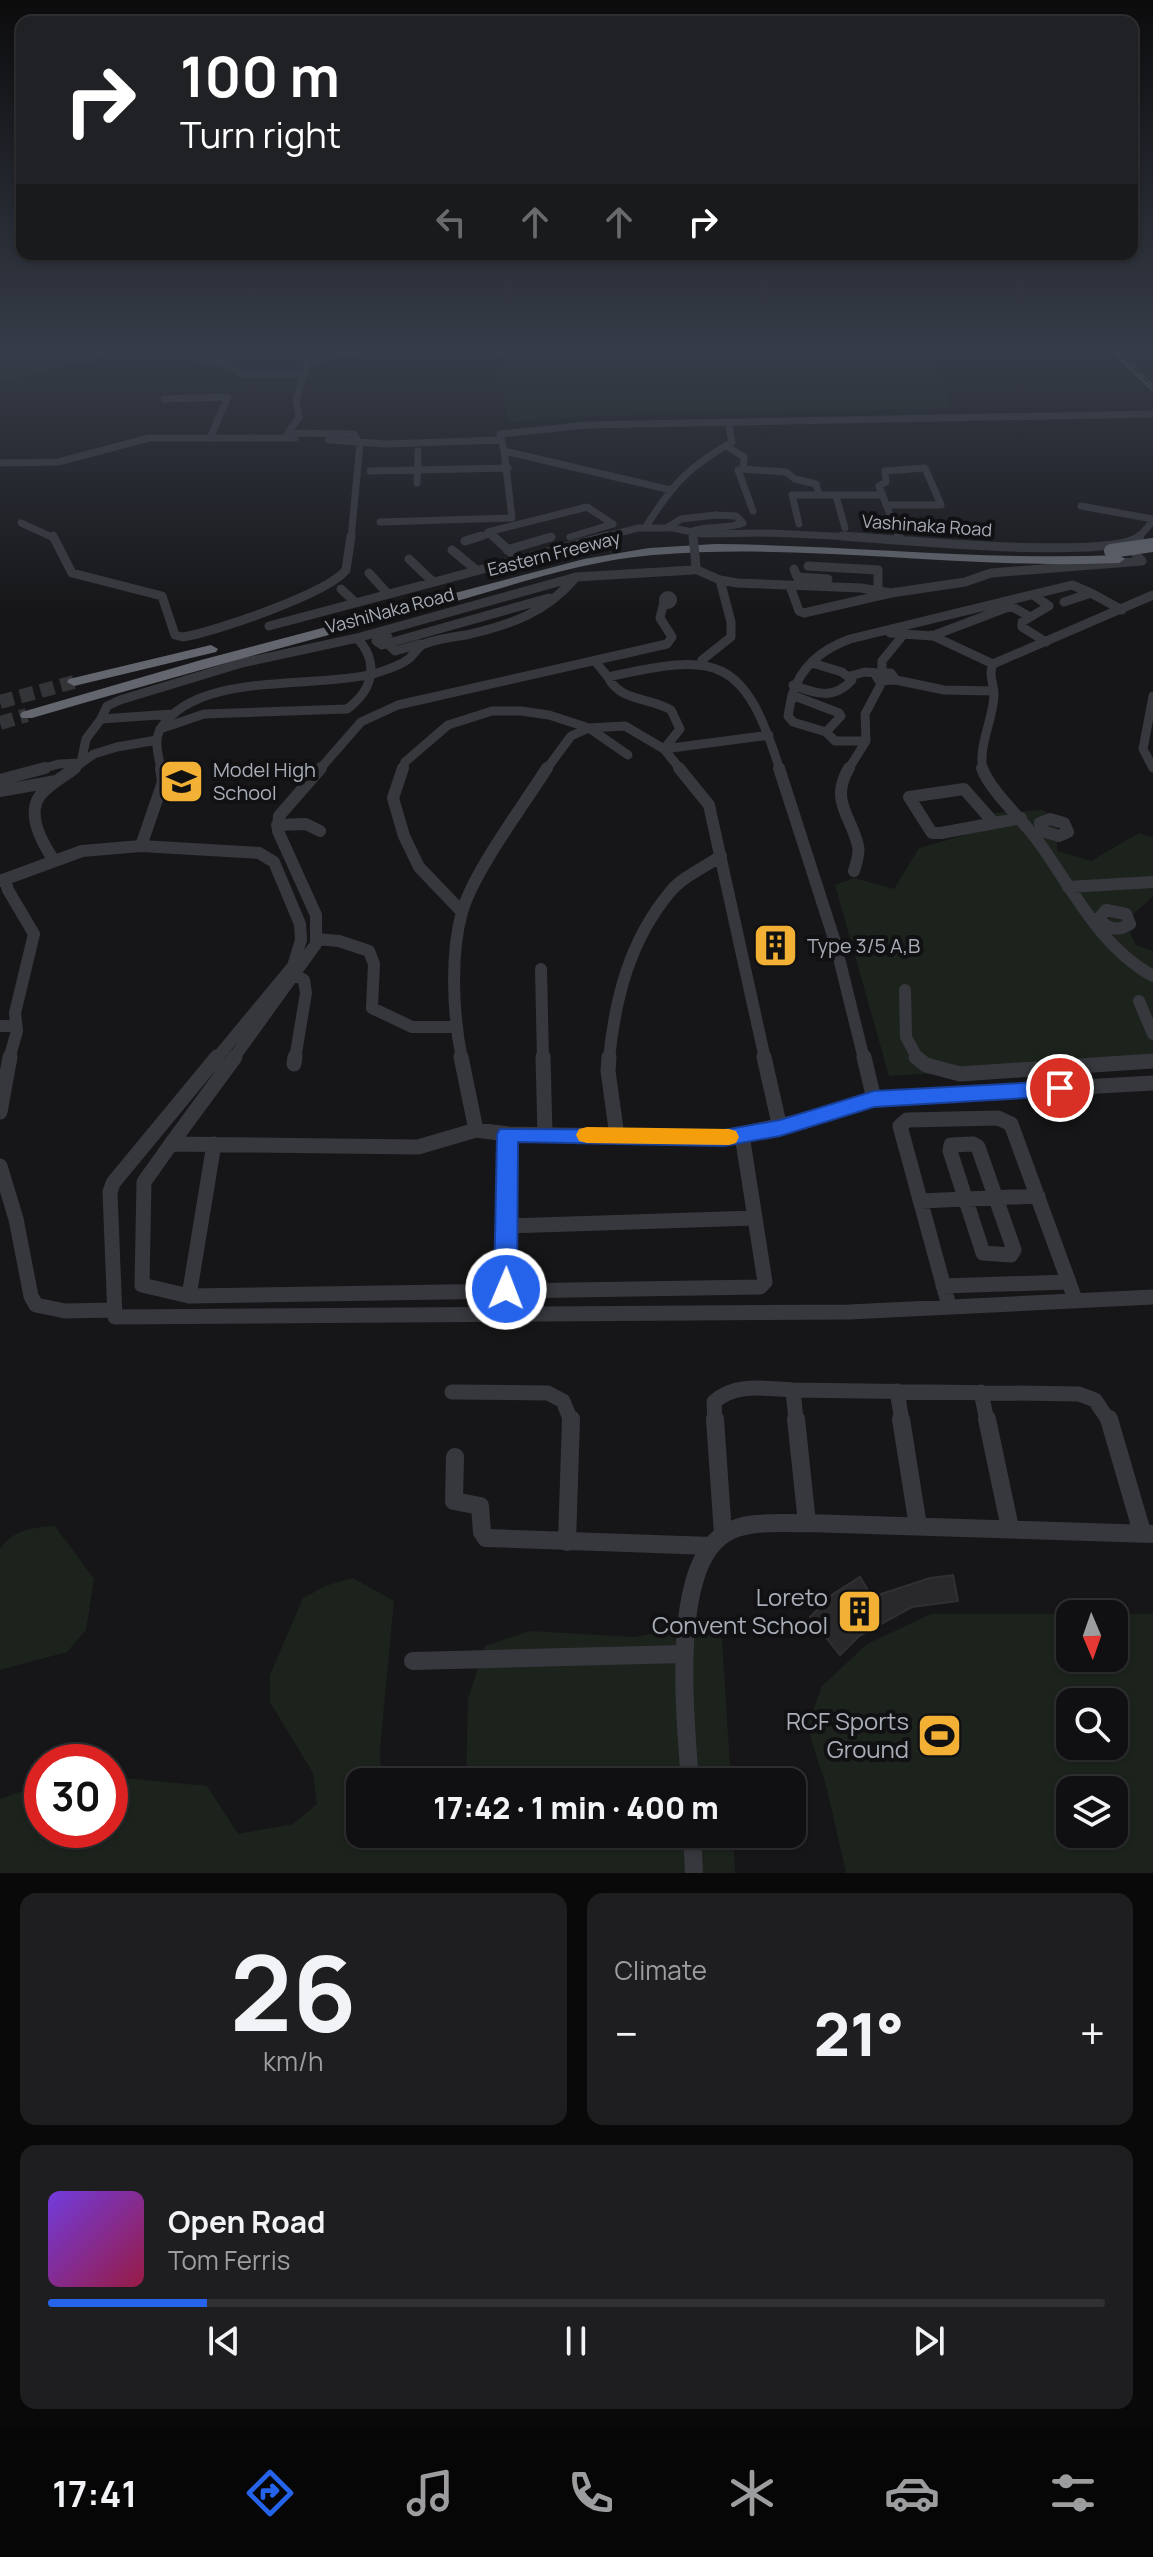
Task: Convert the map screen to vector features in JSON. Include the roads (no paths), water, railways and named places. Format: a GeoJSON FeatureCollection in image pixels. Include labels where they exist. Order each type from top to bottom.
{"type":"FeatureCollection","features":[{"type":"Feature","properties":{"kind":"highway","name":"Eastern Freeway"},"geometry":{"type":"LineString","coordinates":[[74,682],[574,554],[627,544],[771,540],[1010,556],[1153,554]]}},
{"type":"Feature","properties":{"kind":"highway","name":"Eastern Freeway"},"geometry":{"type":"LineString","coordinates":[[27,715],[206,663],[624,554],[746,548],[999,563],[1115,555],[1153,545]]}},
{"type":"Feature","properties":{"kind":"street"},"geometry":{"type":"LineString","coordinates":[[0,463],[58,462],[144,439]]}},
{"type":"Feature","properties":{"kind":"street"},"geometry":{"type":"LineString","coordinates":[[325,439],[360,444],[453,439]]}},
{"type":"Feature","properties":{"kind":"street"},"geometry":{"type":"LineString","coordinates":[[21,523],[52,535],[72,573],[162,596],[175,635],[185,638],[236,621],[331,581],[346,571],[360,444],[357,439]]}},
{"type":"Feature","properties":{"kind":"street"},"geometry":{"type":"LineString","coordinates":[[380,522],[512,518],[508,468],[502,439]]}},
{"type":"Feature","properties":{"kind":"street"},"geometry":{"type":"LineString","coordinates":[[645,528],[671,490],[697,462],[726,446],[731,439]]}},
{"type":"Feature","properties":{"kind":"street"},"geometry":{"type":"LineString","coordinates":[[726,446],[744,457],[743,469]]}},
{"type":"Feature","properties":{"kind":"street"},"geometry":{"type":"LineString","coordinates":[[417,483],[418,451]]}},
{"type":"Feature","properties":{"kind":"street"},"geometry":{"type":"LineString","coordinates":[[504,451],[566,461],[603,474],[671,490]]}},
{"type":"Feature","properties":{"kind":"street"},"geometry":{"type":"LineString","coordinates":[[370,471],[508,468]]}},
{"type":"Feature","properties":{"kind":"street"},"geometry":{"type":"LineString","coordinates":[[886,505],[941,505],[925,468],[885,471],[886,482],[879,486],[882,495],[886,505],[900,540]]}},
{"type":"Feature","properties":{"kind":"street"},"geometry":{"type":"LineString","coordinates":[[753,511],[738,470],[786,472],[795,479],[816,484],[819,495]]}},
{"type":"Feature","properties":{"kind":"street"},"geometry":{"type":"LineString","coordinates":[[799,524],[792,495],[882,495]]}},
{"type":"Feature","properties":{"kind":"street"},"geometry":{"type":"LineString","coordinates":[[836,496],[845,528]]}},
{"type":"Feature","properties":{"kind":"street"},"geometry":{"type":"LineString","coordinates":[[790,586],[799,611],[804,613],[891,593],[965,582],[991,573],[1142,561],[1127,544],[1137,540],[1153,520],[1121,511],[1081,506]]}},
{"type":"Feature","properties":{"kind":"street"},"geometry":{"type":"LineString","coordinates":[[269,626],[352,600],[475,569],[614,524],[591,508],[490,531],[489,534],[465,541]]}},
{"type":"Feature","properties":{"kind":"street"},"geometry":{"type":"LineString","coordinates":[[652,516],[681,519],[736,516],[743,523],[730,528],[705,527],[692,531],[695,568],[720,580],[790,586],[879,586]]}},
{"type":"Feature","properties":{"kind":"street"},"geometry":{"type":"LineString","coordinates":[[668,528],[681,519]]}},
{"type":"Feature","properties":{"kind":"street"},"geometry":{"type":"LineString","coordinates":[[530,522],[556,541],[604,533]]}},
{"type":"Feature","properties":{"kind":"street","name":"Vashinaka Road"},"geometry":{"type":"LineString","coordinates":[[513,555],[645,528],[1054,548],[1127,544]]}},
{"type":"Feature","properties":{"kind":"street"},"geometry":{"type":"LineString","coordinates":[[489,534],[513,555]]}},
{"type":"Feature","properties":{"kind":"street"},"geometry":{"type":"LineString","coordinates":[[452,550],[475,569]]}},
{"type":"Feature","properties":{"kind":"street"},"geometry":{"type":"LineString","coordinates":[[409,559],[432,581]]}},
{"type":"Feature","properties":{"kind":"street"},"geometry":{"type":"LineString","coordinates":[[808,566],[878,570],[879,586]]}},
{"type":"Feature","properties":{"kind":"street","name":"VashiNaka Road"},"geometry":{"type":"LineString","coordinates":[[101,719],[107,706],[120,700],[242,663],[481,610],[576,577],[695,568]]}},
{"type":"Feature","properties":{"kind":"street"},"geometry":{"type":"LineString","coordinates":[[794,569],[799,577],[879,586],[891,593]]}},
{"type":"Feature","properties":{"kind":"street"},"geometry":{"type":"LineString","coordinates":[[369,573],[386,592]]}},
{"type":"Feature","properties":{"kind":"street"},"geometry":{"type":"LineString","coordinates":[[81,763],[86,739],[101,719],[173,714],[211,693],[373,674],[408,660],[416,649],[427,643],[537,615],[566,592],[576,577]]}},
{"type":"Feature","properties":{"kind":"street"},"geometry":{"type":"LineString","coordinates":[[702,660],[731,637],[732,620],[721,600],[720,580]]}},
{"type":"Feature","properties":{"kind":"street"},"geometry":{"type":"LineString","coordinates":[[866,741],[835,741],[826,732],[789,720],[792,690],[812,663],[834,646],[1072,585],[1122,610]]}},
{"type":"Feature","properties":{"kind":"street"},"geometry":{"type":"LineString","coordinates":[[341,589],[352,600]]}},
{"type":"Feature","properties":{"kind":"street"},"geometry":{"type":"LineString","coordinates":[[529,594],[550,592],[549,598],[530,611]]}},
{"type":"Feature","properties":{"kind":"street"},"geometry":{"type":"LineString","coordinates":[[1064,602],[1091,593]]}},
{"type":"Feature","properties":{"kind":"street"},"geometry":{"type":"LineString","coordinates":[[1153,595],[993,664],[989,674],[994,691],[991,721],[980,763],[983,772],[1038,841],[1068,887],[1142,970],[1153,976]]}},
{"type":"Feature","properties":{"kind":"street"},"geometry":{"type":"LineString","coordinates":[[1036,597],[1049,606],[1022,622],[1024,631],[1046,642]]}},
{"type":"Feature","properties":{"kind":"street"},"geometry":{"type":"LineString","coordinates":[[409,627],[378,640],[396,651],[439,636],[481,610],[549,598]]}},
{"type":"Feature","properties":{"kind":"street"},"geometry":{"type":"LineString","coordinates":[[664,602],[660,618],[672,633],[671,641],[398,705],[368,717],[315,772],[279,816],[277,825],[316,915],[316,939],[297,976],[144,1182],[142,1285],[189,1296],[760,1287],[765,1282],[742,1135]]}},
{"type":"Feature","properties":{"kind":"street"},"geometry":{"type":"LineString","coordinates":[[1007,604],[1030,617]]}},
{"type":"Feature","properties":{"kind":"street"},"geometry":{"type":"LineString","coordinates":[[932,636],[1007,604]]}},
{"type":"Feature","properties":{"kind":"street"},"geometry":{"type":"LineString","coordinates":[[935,618],[953,628]]}},
{"type":"Feature","properties":{"kind":"street"},"geometry":{"type":"LineString","coordinates":[[906,630],[932,636],[993,664]]}},
{"type":"Feature","properties":{"kind":"street"},"geometry":{"type":"LineString","coordinates":[[854,871],[859,848],[840,798],[844,772],[866,741],[865,714],[881,676],[882,661],[906,630]]}},
{"type":"Feature","properties":{"kind":"street"},"geometry":{"type":"LineString","coordinates":[[53,859],[41,840],[35,812],[39,797],[56,781],[81,763],[106,751],[158,735],[204,714],[343,710],[351,707],[362,695],[375,663],[367,647],[357,638]]}},
{"type":"Feature","properties":{"kind":"street"},"geometry":{"type":"LineString","coordinates":[[367,647],[383,644]]}},
{"type":"Feature","properties":{"kind":"street"},"geometry":{"type":"LineString","coordinates":[[608,677],[667,663],[702,660],[722,670],[757,706],[835,942],[874,1099]]}},
{"type":"Feature","properties":{"kind":"street"},"geometry":{"type":"LineString","coordinates":[[595,661],[616,690],[660,704],[678,719],[680,729],[664,749]]}},
{"type":"Feature","properties":{"kind":"street"},"geometry":{"type":"LineString","coordinates":[[812,663],[850,676],[865,672],[944,690],[994,691]]}},
{"type":"Feature","properties":{"kind":"street"},"geometry":{"type":"LineString","coordinates":[[792,690],[833,696],[846,688],[852,680],[850,676]]}},
{"type":"Feature","properties":{"kind":"street"},"geometry":{"type":"LineString","coordinates":[[792,690],[839,713],[836,723],[826,732]]}},
{"type":"Feature","properties":{"kind":"street"},"geometry":{"type":"LineString","coordinates":[[1153,696],[1148,751],[1153,768]]}},
{"type":"Feature","properties":{"kind":"street"},"geometry":{"type":"LineString","coordinates":[[462,912],[419,867],[404,836],[393,798],[405,762],[448,725],[492,711],[549,715],[589,728],[628,755]]}},
{"type":"Feature","properties":{"kind":"street"},"geometry":{"type":"LineString","coordinates":[[141,846],[163,782],[158,735],[173,714]]}},
{"type":"Feature","properties":{"kind":"street"},"geometry":{"type":"LineString","coordinates":[[476,1130],[455,1027],[457,946],[462,912],[477,879],[558,750],[571,736],[589,728],[625,726],[664,749],[709,805],[780,1128]]}},
{"type":"Feature","properties":{"kind":"street"},"geometry":{"type":"LineString","coordinates":[[664,749],[769,735]]}},
{"type":"Feature","properties":{"kind":"street"},"geometry":{"type":"LineString","coordinates":[[0,780],[59,764],[81,763]]}},
{"type":"Feature","properties":{"kind":"street"},"geometry":{"type":"LineString","coordinates":[[0,791],[56,781]]}},
{"type":"Feature","properties":{"kind":"street"},"geometry":{"type":"LineString","coordinates":[[994,823],[964,789],[909,797],[932,833],[1023,821],[1042,821],[1060,821],[1068,829],[1063,836],[1050,835],[1040,829],[1042,821]]}},
{"type":"Feature","properties":{"kind":"street"},"geometry":{"type":"LineString","coordinates":[[277,825],[314,824],[320,831]]}},
{"type":"Feature","properties":{"kind":"street"},"geometry":{"type":"LineString","coordinates":[[1038,841],[1050,835]]}},
{"type":"Feature","properties":{"kind":"street"},"geometry":{"type":"LineString","coordinates":[[0,1112],[3,1082],[16,1026],[15,1013],[34,934],[3,880],[53,859],[82,851],[141,846],[252,852],[269,857],[300,924],[301,940],[293,966],[113,1183],[110,1192],[115,1317],[849,1312],[1153,1297]]}},
{"type":"Feature","properties":{"kind":"street"},"geometry":{"type":"LineString","coordinates":[[617,1136],[608,1071],[614,1009],[632,953],[671,890],[721,856]]}},
{"type":"Feature","properties":{"kind":"street"},"geometry":{"type":"LineString","coordinates":[[1068,887],[1153,882]]}},
{"type":"Feature","properties":{"kind":"street"},"geometry":{"type":"LineString","coordinates":[[316,939],[339,941],[369,951],[374,967],[370,995],[372,1008],[412,1027],[455,1027]]}},
{"type":"Feature","properties":{"kind":"street"},"geometry":{"type":"LineString","coordinates":[[541,969],[545,1134]]}},
{"type":"Feature","properties":{"kind":"street"},"geometry":{"type":"LineString","coordinates":[[294,1064],[306,993],[304,980],[297,976]]}},
{"type":"Feature","properties":{"kind":"street"},"geometry":{"type":"LineString","coordinates":[[905,990],[904,1035],[912,1055],[937,1071],[960,1074],[1153,1061]]}},
{"type":"Feature","properties":{"kind":"street"},"geometry":{"type":"LineString","coordinates":[[1139,1001],[1152,1027]]}},
{"type":"Feature","properties":{"kind":"street"},"geometry":{"type":"LineString","coordinates":[[0,1026],[16,1026]]}},
{"type":"Feature","properties":{"kind":"street"},"geometry":{"type":"LineString","coordinates":[[171,1144],[418,1147],[476,1130],[508,1134],[724,1138],[780,1128],[874,1099],[1153,1083]]}},
{"type":"Feature","properties":{"kind":"street"},"geometry":{"type":"LineString","coordinates":[[949,1306],[900,1126],[907,1120],[1004,1119],[1011,1124],[1075,1299]]}},
{"type":"Feature","properties":{"kind":"street"},"geometry":{"type":"LineString","coordinates":[[506,1289],[508,1134]]}},
{"type":"Feature","properties":{"kind":"street"},"geometry":{"type":"LineString","coordinates":[[189,1296],[214,1144]]}},
{"type":"Feature","properties":{"kind":"street"},"geometry":{"type":"LineString","coordinates":[[973,1144],[978,1147],[995,1198],[1014,1250],[1011,1255],[983,1253],[950,1151],[951,1145],[973,1144]]}},
{"type":"Feature","properties":{"kind":"street"},"geometry":{"type":"LineString","coordinates":[[0,1166],[16,1219],[31,1296],[36,1305],[53,1311],[114,1310]]}},
{"type":"Feature","properties":{"kind":"street"},"geometry":{"type":"LineString","coordinates":[[920,1201],[1038,1196]]}},
{"type":"Feature","properties":{"kind":"street"},"geometry":{"type":"LineString","coordinates":[[507,1226],[755,1218]]}},
{"type":"Feature","properties":{"kind":"street"},"geometry":{"type":"LineString","coordinates":[[943,1286],[1069,1282]]}},
{"type":"Feature","properties":{"kind":"street"},"geometry":{"type":"LineString","coordinates":[[455,1457],[454,1501],[480,1506],[482,1532],[486,1538],[567,1542],[716,1540],[753,1526],[807,1523],[1148,1533],[1107,1414],[1095,1400],[1079,1394],[736,1389],[725,1392],[714,1402],[716,1540],[698,1567],[683,1654],[689,1768]]}},
{"type":"Feature","properties":{"kind":"street"},"geometry":{"type":"LineString","coordinates":[[793,1390],[807,1523]]}},
{"type":"Feature","properties":{"kind":"street"},"geometry":{"type":"LineString","coordinates":[[897,1391],[918,1526]]}},
{"type":"Feature","properties":{"kind":"street"},"geometry":{"type":"LineString","coordinates":[[452,1392],[548,1393],[563,1401],[571,1419],[567,1542]]}},
{"type":"Feature","properties":{"kind":"street"},"geometry":{"type":"LineString","coordinates":[[981,1392],[1010,1528]]}},
{"type":"Feature","properties":{"kind":"street"},"geometry":{"type":"LineString","coordinates":[[413,1661],[683,1654]]}},
{"type":"Feature","properties":{"kind":"street"},"geometry":{"type":"LineString","coordinates":[[693,1848],[694,1873]]}},
{"type":"Feature","properties":{"kind":"tunnel"},"geometry":{"type":"LineString","coordinates":[[0,702],[74,682]]}},
{"type":"Feature","properties":{"kind":"tunnel"},"geometry":{"type":"LineString","coordinates":[[0,723],[27,715]]}},
{"type":"Feature","properties":{"kind":"place","name":"Model High School"},"geometry":{"type":"Point","coordinates":[182,781]}},
{"type":"Feature","properties":{"kind":"place","name":"Type 3/5 A,B"},"geometry":{"type":"Point","coordinates":[776,946]}},
{"type":"Feature","properties":{"kind":"place","name":"Loreto Convent School"},"geometry":{"type":"Point","coordinates":[859,1612]}},
{"type":"Feature","properties":{"kind":"place","name":"RCF Sports Ground"},"geometry":{"type":"Point","coordinates":[940,1736]}}]}
